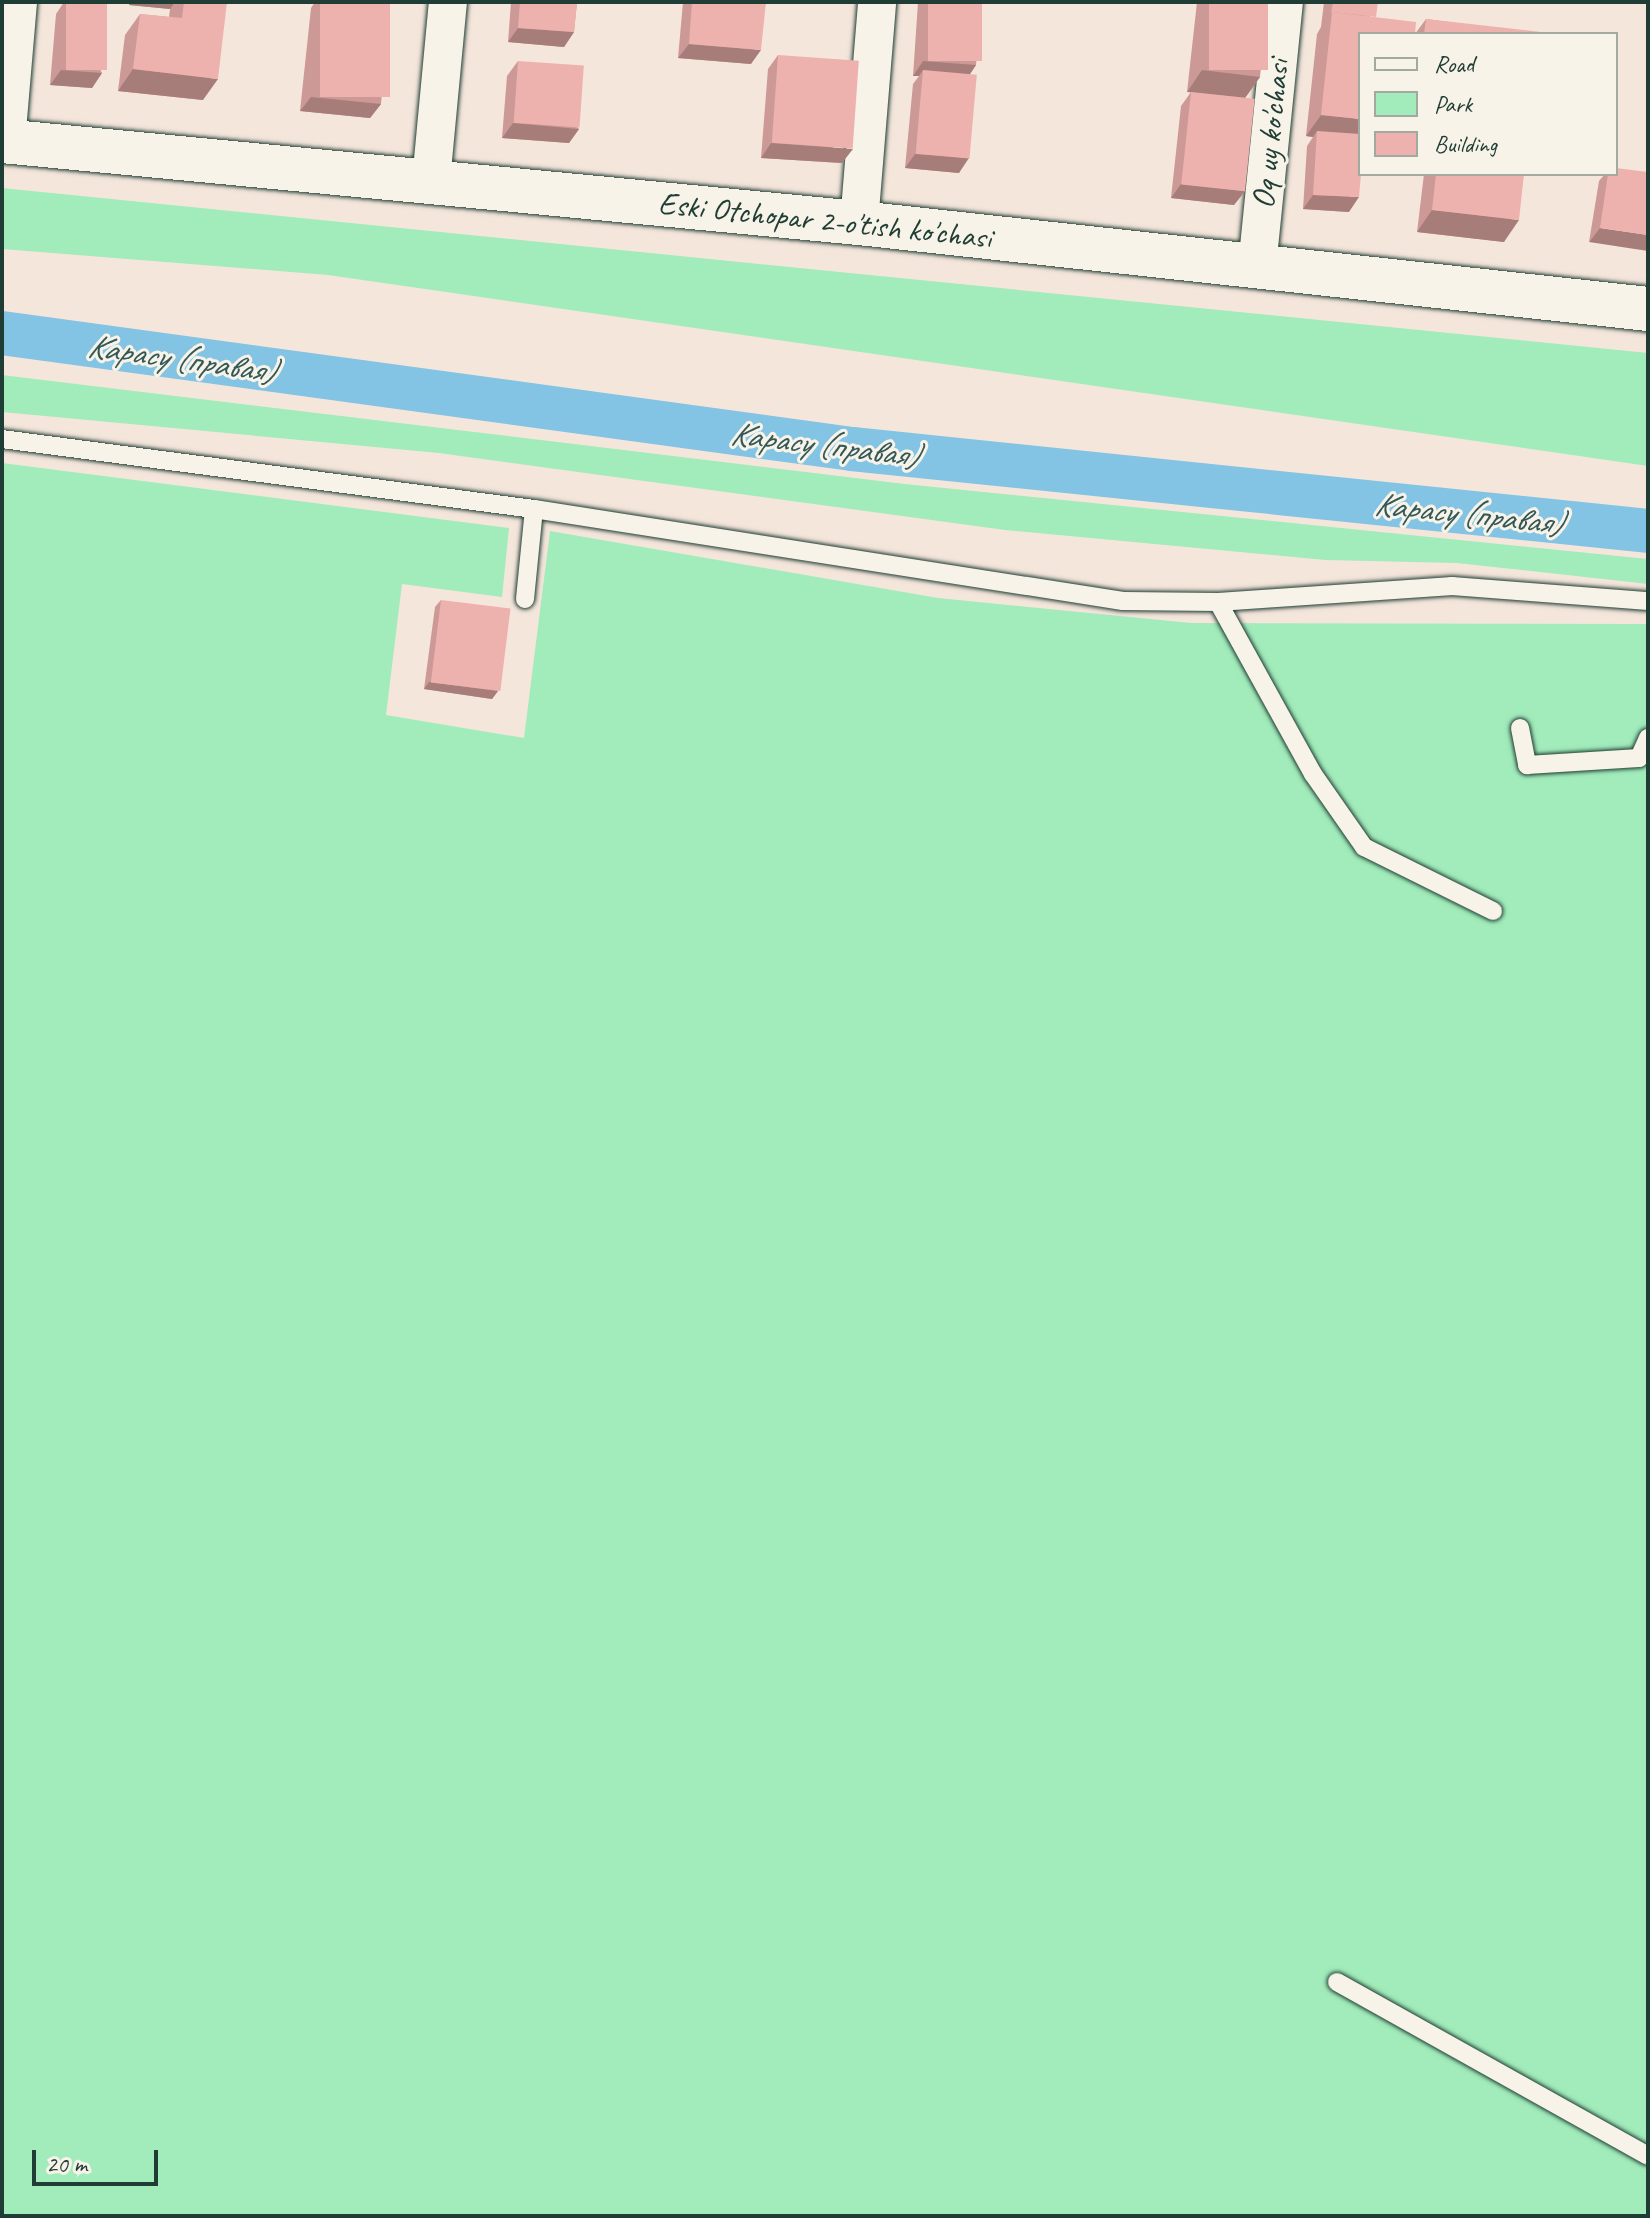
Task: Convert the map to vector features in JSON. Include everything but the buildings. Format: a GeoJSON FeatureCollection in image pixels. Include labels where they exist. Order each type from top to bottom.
{"type":"FeatureCollection","features":[{"type":"Feature","properties":{"kind":"street"},"geometry":{"type":"LineString","coordinates":[[4,142],[18,2]]}},
{"type":"Feature","properties":{"kind":"street"},"geometry":{"type":"LineString","coordinates":[[431,181],[448,2]]}},
{"type":"Feature","properties":{"kind":"street"},"geometry":{"type":"LineString","coordinates":[[859,223],[877,2]]}},
{"type":"Feature","properties":{"kind":"street","name":"Oq uy ko'chasi"},"geometry":{"type":"LineString","coordinates":[[1257,267],[1284,2]]}},
{"type":"Feature","properties":{"kind":"street","name":"Eski Otchopar 2-o'tish ko'chasi"},"geometry":{"type":"LineString","coordinates":[[4,142],[859,223],[1648,309]]}},
{"type":"Feature","properties":{"kind":"lane"},"geometry":{"type":"LineString","coordinates":[[2,439],[534,509],[1123,601],[1218,602],[1452,586],[1648,601]]}},
{"type":"Feature","properties":{"kind":"lane"},"geometry":{"type":"LineString","coordinates":[[525,599],[534,509]]}},
{"type":"Feature","properties":{"kind":"lane"},"geometry":{"type":"LineString","coordinates":[[1218,602],[1313,774],[1364,847],[1493,911]]}},
{"type":"Feature","properties":{"kind":"lane"},"geometry":{"type":"LineString","coordinates":[[1520,728],[1527,765],[1639,758],[1648,738]]}},
{"type":"Feature","properties":{"kind":"lane"},"geometry":{"type":"LineString","coordinates":[[1337,1982],[1648,2156]]}},
{"type":"Feature","properties":{"kind":"green space"},"geometry":{"type":"Polygon","coordinates":[[[2,188],[1648,353],[1648,466],[328,275],[2,249],[2,188]]]}},
{"type":"Feature","properties":{"kind":"green space"},"geometry":{"type":"Polygon","coordinates":[[[2,375],[905,484],[1648,559],[1648,584],[1457,563],[1325,560],[1005,530],[439,453],[2,412],[2,375]]]}},
{"type":"Feature","properties":{"kind":"green space"},"geometry":{"type":"Polygon","coordinates":[[[2,463],[509,528],[502,597],[402,584],[386,715],[524,738],[550,531],[938,598],[1191,623],[1648,624],[1648,2216],[2,2216],[2,463]]]}},
{"type":"Feature","properties":{"kind":"waterway","name":"Карасу (правая)"},"geometry":{"type":"LineString","coordinates":[[2,333],[852,449],[1648,531]]}}]}
